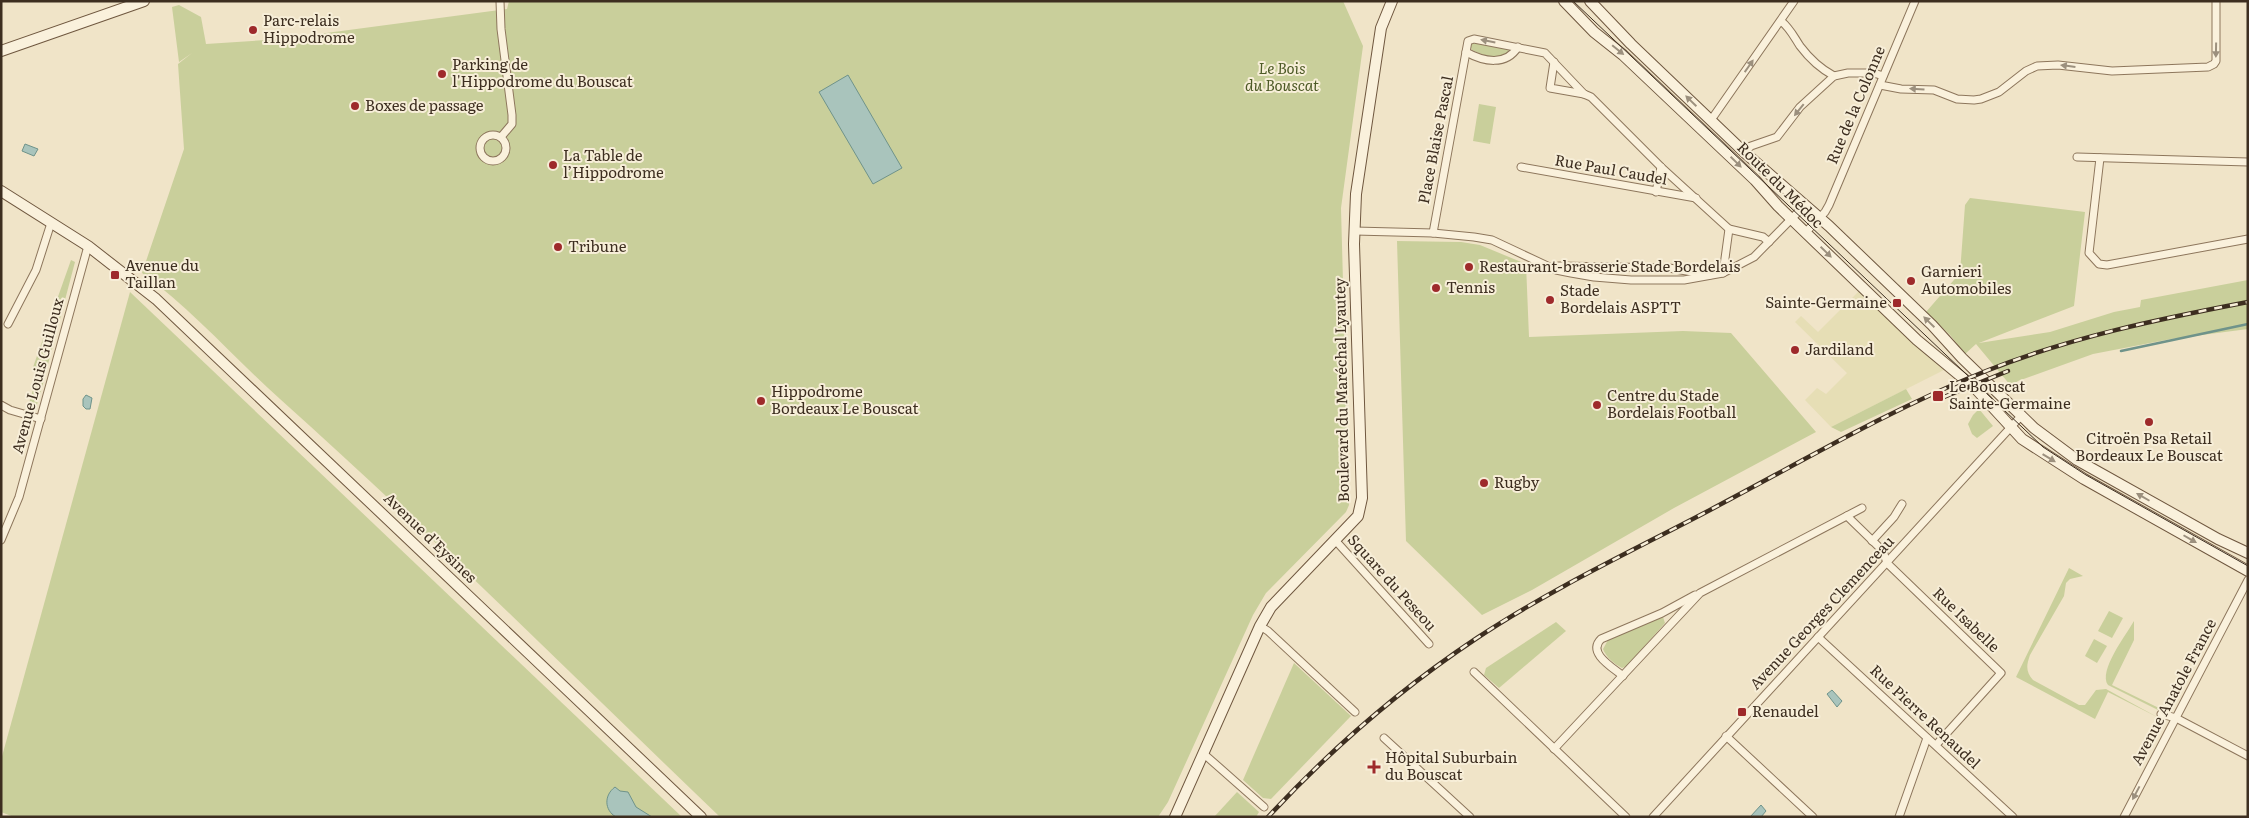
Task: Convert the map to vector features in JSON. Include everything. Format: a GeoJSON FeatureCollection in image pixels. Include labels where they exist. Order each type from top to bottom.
{"type":"FeatureCollection","features":[{"type":"Feature","properties":{"kind":"street"},"geometry":{"type":"LineString","coordinates":[[1,51],[144,1]]}},
{"type":"Feature","properties":{"kind":"street"},"geometry":{"type":"LineString","coordinates":[[500,1],[501,29],[512,115],[512,124],[501,137]]}},
{"type":"Feature","properties":{"kind":"street","name":"Boulevard du Maréchal Lyautey"},"geometry":{"type":"LineString","coordinates":[[1175,817],[1260,626],[1271,607],[1358,516],[1362,498],[1355,231],[1356,194],[1380,28],[1392,1]]}},
{"type":"Feature","properties":{"kind":"street","name":"Route du Médoc"},"geometry":{"type":"LineString","coordinates":[[1564,1],[1623,54],[1755,180],[1806,233],[1917,340],[1976,389],[2011,428],[2040,452],[2248,572]]}},
{"type":"Feature","properties":{"kind":"street"},"geometry":{"type":"LineString","coordinates":[[1711,120],[1794,1]]}},
{"type":"Feature","properties":{"kind":"street","name":"Rue de la Colonne"},"geometry":{"type":"LineString","coordinates":[[1806,233],[1829,205],[1915,1]]}},
{"type":"Feature","properties":{"kind":"street"},"geometry":{"type":"LineString","coordinates":[[1880,85],[1901,89],[1934,90],[1957,99],[1974,100],[1999,92],[2026,71],[2038,66],[2058,65],[2112,71],[2208,67],[2214,64],[2216,60],[2216,1]]}},
{"type":"Feature","properties":{"kind":"street"},"geometry":{"type":"LineString","coordinates":[[1581,18],[1594,2]]}},
{"type":"Feature","properties":{"kind":"street","name":"Route du Médoc"},"geometry":{"type":"LineString","coordinates":[[1594,2],[1632,44],[1744,152],[1820,218],[1932,324],[1989,384],[2048,439],[2077,460],[2218,540],[2248,553]]}},
{"type":"Feature","properties":{"kind":"street"},"geometry":{"type":"LineString","coordinates":[[1780,22],[1787,26],[1802,48],[1824,70],[1834,76]]}},
{"type":"Feature","properties":{"kind":"street"},"geometry":{"type":"LineString","coordinates":[[1518,47],[1506,60],[1493,61],[1466,52],[1470,39],[1518,47],[1545,53],[1584,94],[1591,98],[1661,167],[1729,229],[1762,237],[1769,242]]}},
{"type":"Feature","properties":{"kind":"street","name":"Place Blaise Pascal"},"geometry":{"type":"LineString","coordinates":[[1433,232],[1466,52]]}},
{"type":"Feature","properties":{"kind":"street"},"geometry":{"type":"LineString","coordinates":[[1554,62],[1550,88],[1584,94]]}},
{"type":"Feature","properties":{"kind":"street"},"geometry":{"type":"LineString","coordinates":[[1744,152],[1752,146],[1777,137],[1800,107],[1834,76],[1848,73],[1874,73],[1883,76]]}},
{"type":"Feature","properties":{"kind":"street"},"geometry":{"type":"LineString","coordinates":[[2076,157],[2248,162]]}},
{"type":"Feature","properties":{"kind":"street"},"geometry":{"type":"LineString","coordinates":[[2100,158],[2089,254],[2099,264],[2248,239]]}},
{"type":"Feature","properties":{"kind":"street","name":"Rue Paul Caudel"},"geometry":{"type":"LineString","coordinates":[[1521,167],[1696,198]]}},
{"type":"Feature","properties":{"kind":"street"},"geometry":{"type":"LineString","coordinates":[[1656,192],[1661,167]]}},
{"type":"Feature","properties":{"kind":"street","name":"Avenue d'Eysines"},"geometry":{"type":"LineString","coordinates":[[1,191],[88,246],[156,299],[701,817]]}},
{"type":"Feature","properties":{"kind":"street"},"geometry":{"type":"LineString","coordinates":[[1355,231],[1433,232],[1492,240],[1549,265],[1556,270],[1614,278],[1684,280],[1733,270],[1754,257],[1805,205]]}},
{"type":"Feature","properties":{"kind":"street"},"geometry":{"type":"LineString","coordinates":[[8,324],[36,270],[51,222]]}},
{"type":"Feature","properties":{"kind":"street"},"geometry":{"type":"LineString","coordinates":[[1723,273],[1729,229]]}},
{"type":"Feature","properties":{"kind":"street","name":"Avenue Louis Guilloux"},"geometry":{"type":"LineString","coordinates":[[2,537],[19,497],[88,246]]}},
{"type":"Feature","properties":{"kind":"street"},"geometry":{"type":"LineString","coordinates":[[1549,265],[1682,270],[1710,275]]}},
{"type":"Feature","properties":{"kind":"street"},"geometry":{"type":"LineString","coordinates":[[1614,268],[1614,278]]}},
{"type":"Feature","properties":{"kind":"street"},"geometry":{"type":"LineString","coordinates":[[1682,270],[1684,280]]}},
{"type":"Feature","properties":{"kind":"street"},"geometry":{"type":"LineString","coordinates":[[1,405],[41,419]]}},
{"type":"Feature","properties":{"kind":"street","name":"Avenue Georges Clemenceau"},"geometry":{"type":"LineString","coordinates":[[1653,817],[2022,415]]}},
{"type":"Feature","properties":{"kind":"street"},"geometry":{"type":"LineString","coordinates":[[1872,541],[1894,517],[1902,504]]}},
{"type":"Feature","properties":{"kind":"street"},"geometry":{"type":"LineString","coordinates":[[1623,676],[1597,654],[1595,648],[1601,638],[1662,613],[1862,508]]}},
{"type":"Feature","properties":{"kind":"street","name":"Rue Isabelle"},"geometry":{"type":"LineString","coordinates":[[1847,516],[1883,551],[1886,563],[2001,673],[1936,745]]}},
{"type":"Feature","properties":{"kind":"street","name":"Square du Peseou"},"geometry":{"type":"LineString","coordinates":[[1335,540],[1429,644]]}},
{"type":"Feature","properties":{"kind":"street","name":"Avenue Anatole France"},"geometry":{"type":"LineString","coordinates":[[2124,817],[2248,580]]}},
{"type":"Feature","properties":{"kind":"street"},"geometry":{"type":"LineString","coordinates":[[1554,749],[1700,593]]}},
{"type":"Feature","properties":{"kind":"street"},"geometry":{"type":"LineString","coordinates":[[1260,626],[1268,631],[1355,712]]}},
{"type":"Feature","properties":{"kind":"street","name":"Rue Pierre Renaudel"},"geometry":{"type":"LineString","coordinates":[[1818,637],[2013,817]]}},
{"type":"Feature","properties":{"kind":"street"},"geometry":{"type":"LineString","coordinates":[[1474,672],[1626,817]]}},
{"type":"Feature","properties":{"kind":"street"},"geometry":{"type":"LineString","coordinates":[[2160,714],[2176,718],[2248,756]]}},
{"type":"Feature","properties":{"kind":"street"},"geometry":{"type":"LineString","coordinates":[[1726,736],[1814,817]]}},
{"type":"Feature","properties":{"kind":"street"},"geometry":{"type":"LineString","coordinates":[[1384,738],[1470,817]]}},
{"type":"Feature","properties":{"kind":"street"},"geometry":{"type":"LineString","coordinates":[[1900,817],[1927,738]]}},
{"type":"Feature","properties":{"kind":"street"},"geometry":{"type":"LineString","coordinates":[[1204,754],[1264,807]]}},
{"type":"Feature","properties":{"kind":"shaded area","name":"Jardiland"},"geometry":{"type":"Polygon","coordinates":[[[1859,291],[1944,370],[1831,427],[1805,400],[1817,388],[1826,394],[1847,373],[1795,322],[1801,316],[1818,332],[1859,291]]]}},
{"type":"Feature","properties":{"kind":"green space","name":"Hippodrome Bordeaux Le Bouscat"},"geometry":{"type":"Polygon","coordinates":[[[509,1],[1343,1],[1363,46],[1341,208],[1349,505],[1346,512],[1266,593],[1253,615],[1168,802],[1158,817],[720,817],[392,502],[263,383],[196,318],[142,273],[184,149],[178,64],[192,53],[179,62],[172,7],[179,5],[201,17],[206,44],[281,39],[507,9],[509,1]]]}},
{"type":"Feature","properties":{"kind":"green space"},"geometry":{"type":"Polygon","coordinates":[[[1472,43],[1507,49],[1510,52],[1507,56],[1486,56],[1472,50],[1470,46],[1472,43]]]}},
{"type":"Feature","properties":{"kind":"green space"},"geometry":{"type":"Polygon","coordinates":[[[1479,104],[1496,107],[1490,144],[1473,141],[1479,104]]]}},
{"type":"Feature","properties":{"kind":"green space"},"geometry":{"type":"Polygon","coordinates":[[[1970,198],[2085,212],[2074,306],[1979,343],[2050,332],[2114,312],[2140,307],[2141,300],[2248,280],[2248,329],[2171,339],[2093,354],[2018,381],[2011,386],[1976,344],[1965,354],[1950,335],[1926,312],[1960,273],[1965,205],[1970,198]]]}},
{"type":"Feature","properties":{"kind":"green space","name":"Centre du Stade Bordelais Football"},"geometry":{"type":"Polygon","coordinates":[[[1397,241],[1461,242],[1480,245],[1526,264],[1529,337],[1683,331],[1731,333],[1816,432],[1674,508],[1532,590],[1482,615],[1406,541],[1397,241]]]}},
{"type":"Feature","properties":{"kind":"green space"},"geometry":{"type":"Polygon","coordinates":[[[71,260],[75,262],[41,391],[36,408],[28,407],[38,372],[32,370],[71,260]]]}},
{"type":"Feature","properties":{"kind":"green space"},"geometry":{"type":"Polygon","coordinates":[[[130,292],[682,817],[14,817],[1,812],[1,760],[130,292]]]}},
{"type":"Feature","properties":{"kind":"green space"},"geometry":{"type":"Polygon","coordinates":[[[1906,389],[1912,399],[1841,432],[1831,427],[1906,389]]]}},
{"type":"Feature","properties":{"kind":"green space"},"geometry":{"type":"Polygon","coordinates":[[[1979,409],[1993,426],[1977,438],[1972,434],[1968,424],[1979,409]]]}},
{"type":"Feature","properties":{"kind":"green space"},"geometry":{"type":"Polygon","coordinates":[[[2069,568],[2083,576],[2070,579],[2066,583],[2064,596],[2030,655],[2027,669],[2029,674],[2033,680],[2079,705],[2085,705],[2096,690],[2106,689],[2159,718],[2108,692],[2095,719],[2016,677],[2069,568]]]}},
{"type":"Feature","properties":{"kind":"green space"},"geometry":{"type":"Polygon","coordinates":[[[2109,611],[2123,618],[2112,638],[2098,631],[2109,611]]]}},
{"type":"Feature","properties":{"kind":"green space"},"geometry":{"type":"Polygon","coordinates":[[[1663,617],[1665,623],[1627,666],[1622,668],[1606,655],[1603,649],[1608,640],[1663,617]]]}},
{"type":"Feature","properties":{"kind":"green space"},"geometry":{"type":"Polygon","coordinates":[[[2134,621],[2134,640],[2112,685],[2163,710],[2162,712],[2108,685],[2106,679],[2110,662],[2134,621]]]}},
{"type":"Feature","properties":{"kind":"green space"},"geometry":{"type":"Polygon","coordinates":[[[1556,622],[1566,631],[1499,688],[1484,675],[1486,668],[1556,622]]]}},
{"type":"Feature","properties":{"kind":"green space"},"geometry":{"type":"Polygon","coordinates":[[[2094,639],[2107,646],[2097,663],[2085,656],[2094,639]]]}},
{"type":"Feature","properties":{"kind":"green space"},"geometry":{"type":"Polygon","coordinates":[[[1294,663],[1351,716],[1271,799],[1263,798],[1243,780],[1294,663]]]}},
{"type":"Feature","properties":{"kind":"green space"},"geometry":{"type":"Polygon","coordinates":[[[1237,792],[1259,812],[1256,817],[1214,817],[1237,792]]]}},
{"type":"Feature","properties":{"kind":"water"},"geometry":{"type":"Polygon","coordinates":[[[848,75],[902,168],[873,184],[819,92],[848,75]]]}},
{"type":"Feature","properties":{"kind":"water"},"geometry":{"type":"Polygon","coordinates":[[[25,144],[38,149],[34,156],[22,151],[25,144]]]}},
{"type":"Feature","properties":{"kind":"water"},"geometry":{"type":"Polygon","coordinates":[[[86,395],[92,398],[90,409],[86,409],[83,406],[83,399],[86,395]]]}},
{"type":"Feature","properties":{"kind":"water"},"geometry":{"type":"Polygon","coordinates":[[[1832,690],[1842,701],[1837,707],[1827,694],[1832,690]]]}},
{"type":"Feature","properties":{"kind":"water"},"geometry":{"type":"Polygon","coordinates":[[[615,787],[620,791],[628,792],[636,807],[652,817],[616,817],[612,814],[608,807],[607,798],[615,787]]]}},
{"type":"Feature","properties":{"kind":"water"},"geometry":{"type":"Polygon","coordinates":[[[1761,805],[1766,811],[1761,817],[1750,817],[1761,805]]]}},
{"type":"Feature","properties":{"kind":"waterway"},"geometry":{"type":"LineString","coordinates":[[2121,351],[2248,324]]}},
{"type":"Feature","properties":{"kind":"tram line"},"geometry":{"type":"LineString","coordinates":[[1573,1],[2043,447],[2086,475],[2248,566]]}},
{"type":"Feature","properties":{"kind":"railway"},"geometry":{"type":"LineString","coordinates":[[1268,817],[1316,768],[1367,721],[1421,678],[1477,638],[1563,587],[1846,437],[1951,386],[2050,348],[2116,330],[2248,302]]}},
{"type":"Feature","properties":{"kind":"railway"},"geometry":{"type":"LineString","coordinates":[[1944,397],[2008,371]]}},
{"type":"Feature","properties":{"kind":"place","name":"Parc-relais Hippodrome"},"geometry":{"type":"Point","coordinates":[253,30]}},
{"type":"Feature","properties":{"kind":"place","name":"Parking de l'Hippodrome du Bouscat"},"geometry":{"type":"Point","coordinates":[442,74]}},
{"type":"Feature","properties":{"kind":"place","name":"Boxes de passage"},"geometry":{"type":"Point","coordinates":[355,106]}},
{"type":"Feature","properties":{"kind":"place","name":"La Table de l’Hippodrome"},"geometry":{"type":"Point","coordinates":[553,165]}},
{"type":"Feature","properties":{"kind":"place","name":"Tribune"},"geometry":{"type":"Point","coordinates":[558,247]}},
{"type":"Feature","properties":{"kind":"place","name":"Restaurant-brasserie Stade Bordelais"},"geometry":{"type":"Point","coordinates":[1469,267]}},
{"type":"Feature","properties":{"kind":"place","name":"Avenue du Taillan"},"geometry":{"type":"Point","coordinates":[115,275]}},
{"type":"Feature","properties":{"kind":"place","name":"Garnieri Automobiles"},"geometry":{"type":"Point","coordinates":[1911,281]}},
{"type":"Feature","properties":{"kind":"place","name":"Tennis"},"geometry":{"type":"Point","coordinates":[1436,288]}},
{"type":"Feature","properties":{"kind":"place","name":"Stade Bordelais ASPTT"},"geometry":{"type":"Point","coordinates":[1550,300]}},
{"type":"Feature","properties":{"kind":"place","name":"Sainte-Germaine"},"geometry":{"type":"Point","coordinates":[1897,303]}},
{"type":"Feature","properties":{"kind":"place","name":"Jardiland"},"geometry":{"type":"Point","coordinates":[1795,350]}},
{"type":"Feature","properties":{"kind":"place","name":"Le Bouscat Sainte-Germaine"},"geometry":{"type":"Point","coordinates":[1938,396]}},
{"type":"Feature","properties":{"kind":"place","name":"Hippodrome Bordeaux Le Bouscat"},"geometry":{"type":"Point","coordinates":[761,401]}},
{"type":"Feature","properties":{"kind":"place","name":"Centre du Stade Bordelais Football"},"geometry":{"type":"Point","coordinates":[1597,405]}},
{"type":"Feature","properties":{"kind":"place","name":"Citroën Psa Retail Bordeaux Le Bouscat"},"geometry":{"type":"Point","coordinates":[2149,422]}},
{"type":"Feature","properties":{"kind":"place","name":"Rugby"},"geometry":{"type":"Point","coordinates":[1484,483]}},
{"type":"Feature","properties":{"kind":"place","name":"Renaudel"},"geometry":{"type":"Point","coordinates":[1742,712]}},
{"type":"Feature","properties":{"kind":"place","name":"Hôpital Suburbain du Bouscat"},"geometry":{"type":"Point","coordinates":[1374,767]}},
{"type":"Feature","properties":{"kind":"park label","name":"Le Bois du Bouscat"},"geometry":{"type":"Point","coordinates":[1282,78]}}]}
